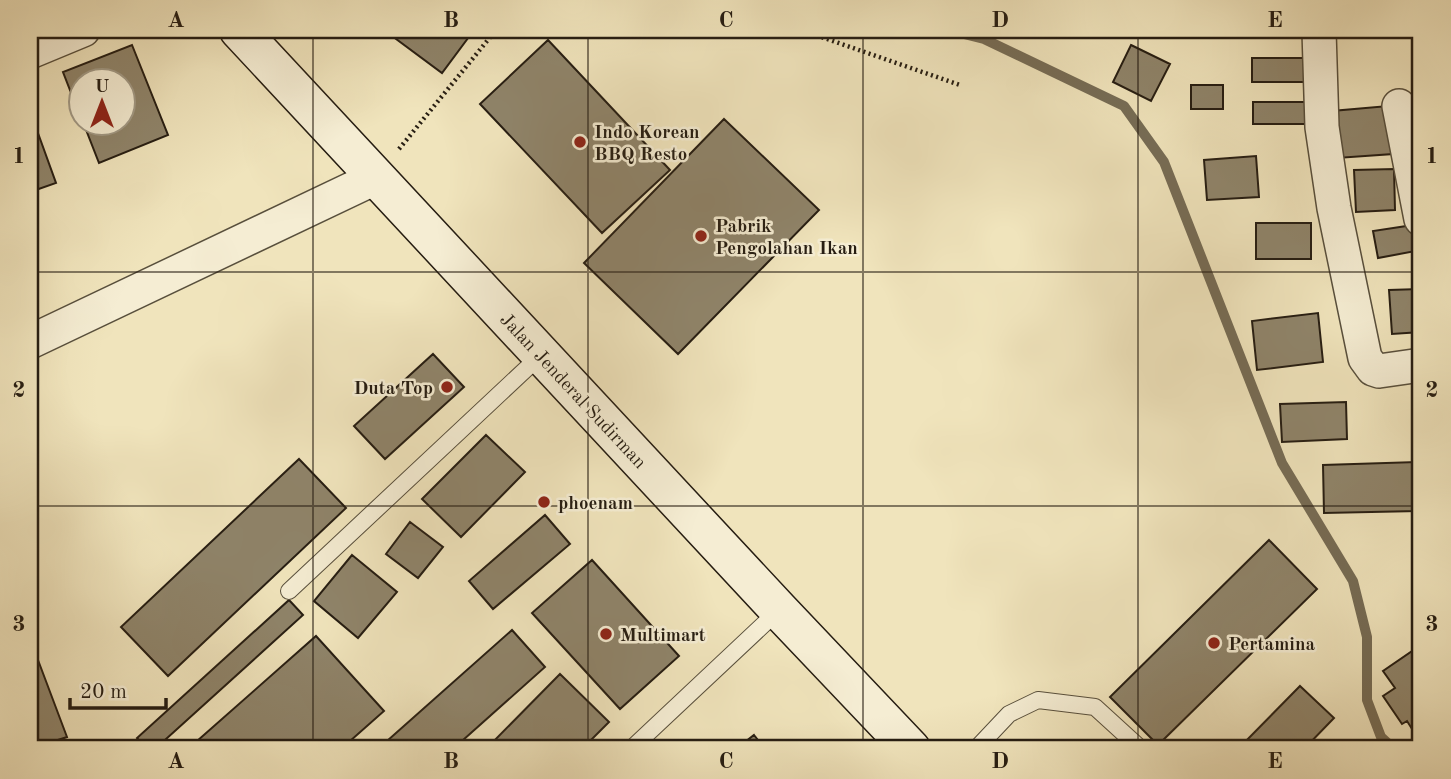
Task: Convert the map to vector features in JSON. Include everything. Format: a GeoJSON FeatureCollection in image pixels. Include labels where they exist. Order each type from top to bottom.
{"type":"FeatureCollection","features":[{"type":"Feature","properties":{"kind":"main road","name":"Jalan Jenderal Sudirman"},"geometry":{"type":"LineString","coordinates":[[239,30],[911,749]]}},
{"type":"Feature","properties":{"kind":"street"},"geometry":{"type":"LineString","coordinates":[[30,52],[83,30]]}},
{"type":"Feature","properties":{"kind":"street"},"geometry":{"type":"LineString","coordinates":[[1319,31],[1322,127],[1334,208],[1365,359],[1373,369],[1379,371],[1421,365]]}},
{"type":"Feature","properties":{"kind":"street"},"geometry":{"type":"LineString","coordinates":[[1399,106],[1421,219]]}},
{"type":"Feature","properties":{"kind":"street"},"geometry":{"type":"LineString","coordinates":[[30,342],[377,177]]}},
{"type":"Feature","properties":{"kind":"lane"},"geometry":{"type":"LineString","coordinates":[[289,591],[541,355]]}},
{"type":"Feature","properties":{"kind":"lane"},"geometry":{"type":"LineString","coordinates":[[631,749],[779,610]]}},
{"type":"Feature","properties":{"kind":"lane"},"geometry":{"type":"LineString","coordinates":[[976,749],[1009,714],[1038,699],[1095,707],[1141,749]]}},
{"type":"Feature","properties":{"kind":"path"},"geometry":{"type":"LineString","coordinates":[[377,177],[496,30]]}},
{"type":"Feature","properties":{"kind":"path"},"geometry":{"type":"LineString","coordinates":[[801,30],[960,85]]}},
{"type":"Feature","properties":{"kind":"building"},"geometry":{"type":"Polygon","coordinates":[[[384,30],[474,30],[442,73],[384,30]]]}},
{"type":"Feature","properties":{"kind":"building"},"geometry":{"type":"Polygon","coordinates":[[[548,40],[670,170],[602,233],[480,104],[548,40]]]}},
{"type":"Feature","properties":{"kind":"building"},"geometry":{"type":"Polygon","coordinates":[[[132,45],[168,135],[99,163],[88,136],[136,136],[136,66],[78,66],[132,45]]]}},
{"type":"Feature","properties":{"kind":"building"},"geometry":{"type":"Polygon","coordinates":[[[1131,45],[1170,64],[1151,101],[1113,82],[1131,45]]]}},
{"type":"Feature","properties":{"kind":"building"},"geometry":{"type":"Polygon","coordinates":[[[1252,58],[1308,58],[1308,82],[1252,82],[1252,58]]]}},
{"type":"Feature","properties":{"kind":"building"},"geometry":{"type":"Polygon","coordinates":[[[1191,85],[1223,85],[1223,109],[1191,109],[1191,85]]]}},
{"type":"Feature","properties":{"kind":"building"},"geometry":{"type":"Polygon","coordinates":[[[1253,102],[1308,102],[1308,124],[1253,124],[1253,102]]]}},
{"type":"Feature","properties":{"kind":"building"},"geometry":{"type":"Polygon","coordinates":[[[1388,106],[1393,154],[1337,158],[1332,111],[1388,106]]]}},
{"type":"Feature","properties":{"kind":"building"},"geometry":{"type":"Polygon","coordinates":[[[30,111],[56,183],[30,192],[30,111]]]}},
{"type":"Feature","properties":{"kind":"building","name":"Pabrik Pengolahan Ikan"},"geometry":{"type":"Polygon","coordinates":[[[724,119],[819,210],[678,354],[584,263],[724,119]]]}},
{"type":"Feature","properties":{"kind":"building"},"geometry":{"type":"Polygon","coordinates":[[[1256,156],[1259,197],[1207,200],[1204,160],[1256,156]]]}},
{"type":"Feature","properties":{"kind":"building"},"geometry":{"type":"Polygon","coordinates":[[[1394,169],[1395,210],[1356,212],[1354,170],[1394,169]]]}},
{"type":"Feature","properties":{"kind":"building"},"geometry":{"type":"Polygon","coordinates":[[[1256,223],[1311,223],[1311,259],[1256,259],[1256,223]]]}},
{"type":"Feature","properties":{"kind":"building"},"geometry":{"type":"Polygon","coordinates":[[[1420,224],[1421,250],[1378,258],[1373,231],[1420,224]]]}},
{"type":"Feature","properties":{"kind":"building"},"geometry":{"type":"Polygon","coordinates":[[[1420,289],[1421,332],[1392,334],[1389,290],[1420,289]]]}},
{"type":"Feature","properties":{"kind":"building"},"geometry":{"type":"Polygon","coordinates":[[[1318,313],[1323,362],[1257,370],[1252,321],[1318,313]]]}},
{"type":"Feature","properties":{"kind":"building"},"geometry":{"type":"Polygon","coordinates":[[[433,354],[464,387],[385,459],[354,426],[433,354]]]}},
{"type":"Feature","properties":{"kind":"building"},"geometry":{"type":"Polygon","coordinates":[[[1346,402],[1347,439],[1282,442],[1280,404],[1346,402]]]}},
{"type":"Feature","properties":{"kind":"building"},"geometry":{"type":"Polygon","coordinates":[[[486,435],[525,472],[461,537],[422,499],[486,435]]]}},
{"type":"Feature","properties":{"kind":"building"},"geometry":{"type":"Polygon","coordinates":[[[299,459],[346,508],[168,676],[121,627],[299,459]]]}},
{"type":"Feature","properties":{"kind":"building"},"geometry":{"type":"Polygon","coordinates":[[[1417,462],[1418,511],[1324,513],[1323,465],[1417,462]]]}},
{"type":"Feature","properties":{"kind":"building"},"geometry":{"type":"Polygon","coordinates":[[[545,515],[570,544],[493,609],[469,581],[545,515]]]}},
{"type":"Feature","properties":{"kind":"building"},"geometry":{"type":"Polygon","coordinates":[[[410,522],[443,547],[418,578],[386,554],[410,522]]]}},
{"type":"Feature","properties":{"kind":"building","name":"Pertamina"},"geometry":{"type":"Polygon","coordinates":[[[1269,540],[1317,589],[1158,745],[1110,697],[1269,540]]]}},
{"type":"Feature","properties":{"kind":"building"},"geometry":{"type":"Polygon","coordinates":[[[352,555],[397,592],[358,638],[314,601],[352,555]]]}},
{"type":"Feature","properties":{"kind":"building","name":"Multimart"},"geometry":{"type":"Polygon","coordinates":[[[592,560],[679,656],[620,709],[532,613],[592,560]]]}},
{"type":"Feature","properties":{"kind":"building"},"geometry":{"type":"Polygon","coordinates":[[[289,600],[303,615],[155,749],[147,749],[137,738],[289,600]]]}},
{"type":"Feature","properties":{"kind":"building"},"geometry":{"type":"Polygon","coordinates":[[[512,630],[545,667],[453,749],[378,749],[512,630]]]}},
{"type":"Feature","properties":{"kind":"building"},"geometry":{"type":"Polygon","coordinates":[[[316,636],[384,711],[341,749],[188,749],[316,636]]]}},
{"type":"Feature","properties":{"kind":"building"},"geometry":{"type":"Polygon","coordinates":[[[1421,645],[1421,743],[1407,721],[1402,724],[1383,696],[1395,688],[1383,671],[1421,645]]]}},
{"type":"Feature","properties":{"kind":"building"},"geometry":{"type":"Polygon","coordinates":[[[38,660],[67,737],[30,749],[30,663],[38,660]]]}},
{"type":"Feature","properties":{"kind":"building"},"geometry":{"type":"Polygon","coordinates":[[[560,674],[609,722],[582,749],[486,749],[560,674]]]}},
{"type":"Feature","properties":{"kind":"building"},"geometry":{"type":"Polygon","coordinates":[[[1300,686],[1334,718],[1304,749],[1238,749],[1300,686]]]}},
{"type":"Feature","properties":{"kind":"building"},"geometry":{"type":"Polygon","coordinates":[[[754,735],[765,749],[736,749],[754,735]]]}},
{"type":"Feature","properties":{"kind":"waterway"},"geometry":{"type":"LineString","coordinates":[[948,30],[984,39],[1124,106],[1164,162],[1282,463],[1353,581],[1367,637],[1367,700],[1381,737],[1394,749]]}},
{"type":"Feature","properties":{"kind":"place","name":"Indo Korean BBQ Resto"},"geometry":{"type":"Point","coordinates":[580,142]}},
{"type":"Feature","properties":{"kind":"place","name":"Pabrik Pengolahan Ikan"},"geometry":{"type":"Point","coordinates":[701,236]}},
{"type":"Feature","properties":{"kind":"place","name":"Duta Top"},"geometry":{"type":"Point","coordinates":[447,387]}},
{"type":"Feature","properties":{"kind":"place","name":"phoenam"},"geometry":{"type":"Point","coordinates":[544,502]}},
{"type":"Feature","properties":{"kind":"place","name":"Multimart"},"geometry":{"type":"Point","coordinates":[606,634]}},
{"type":"Feature","properties":{"kind":"place","name":"Pertamina"},"geometry":{"type":"Point","coordinates":[1214,643]}}]}
